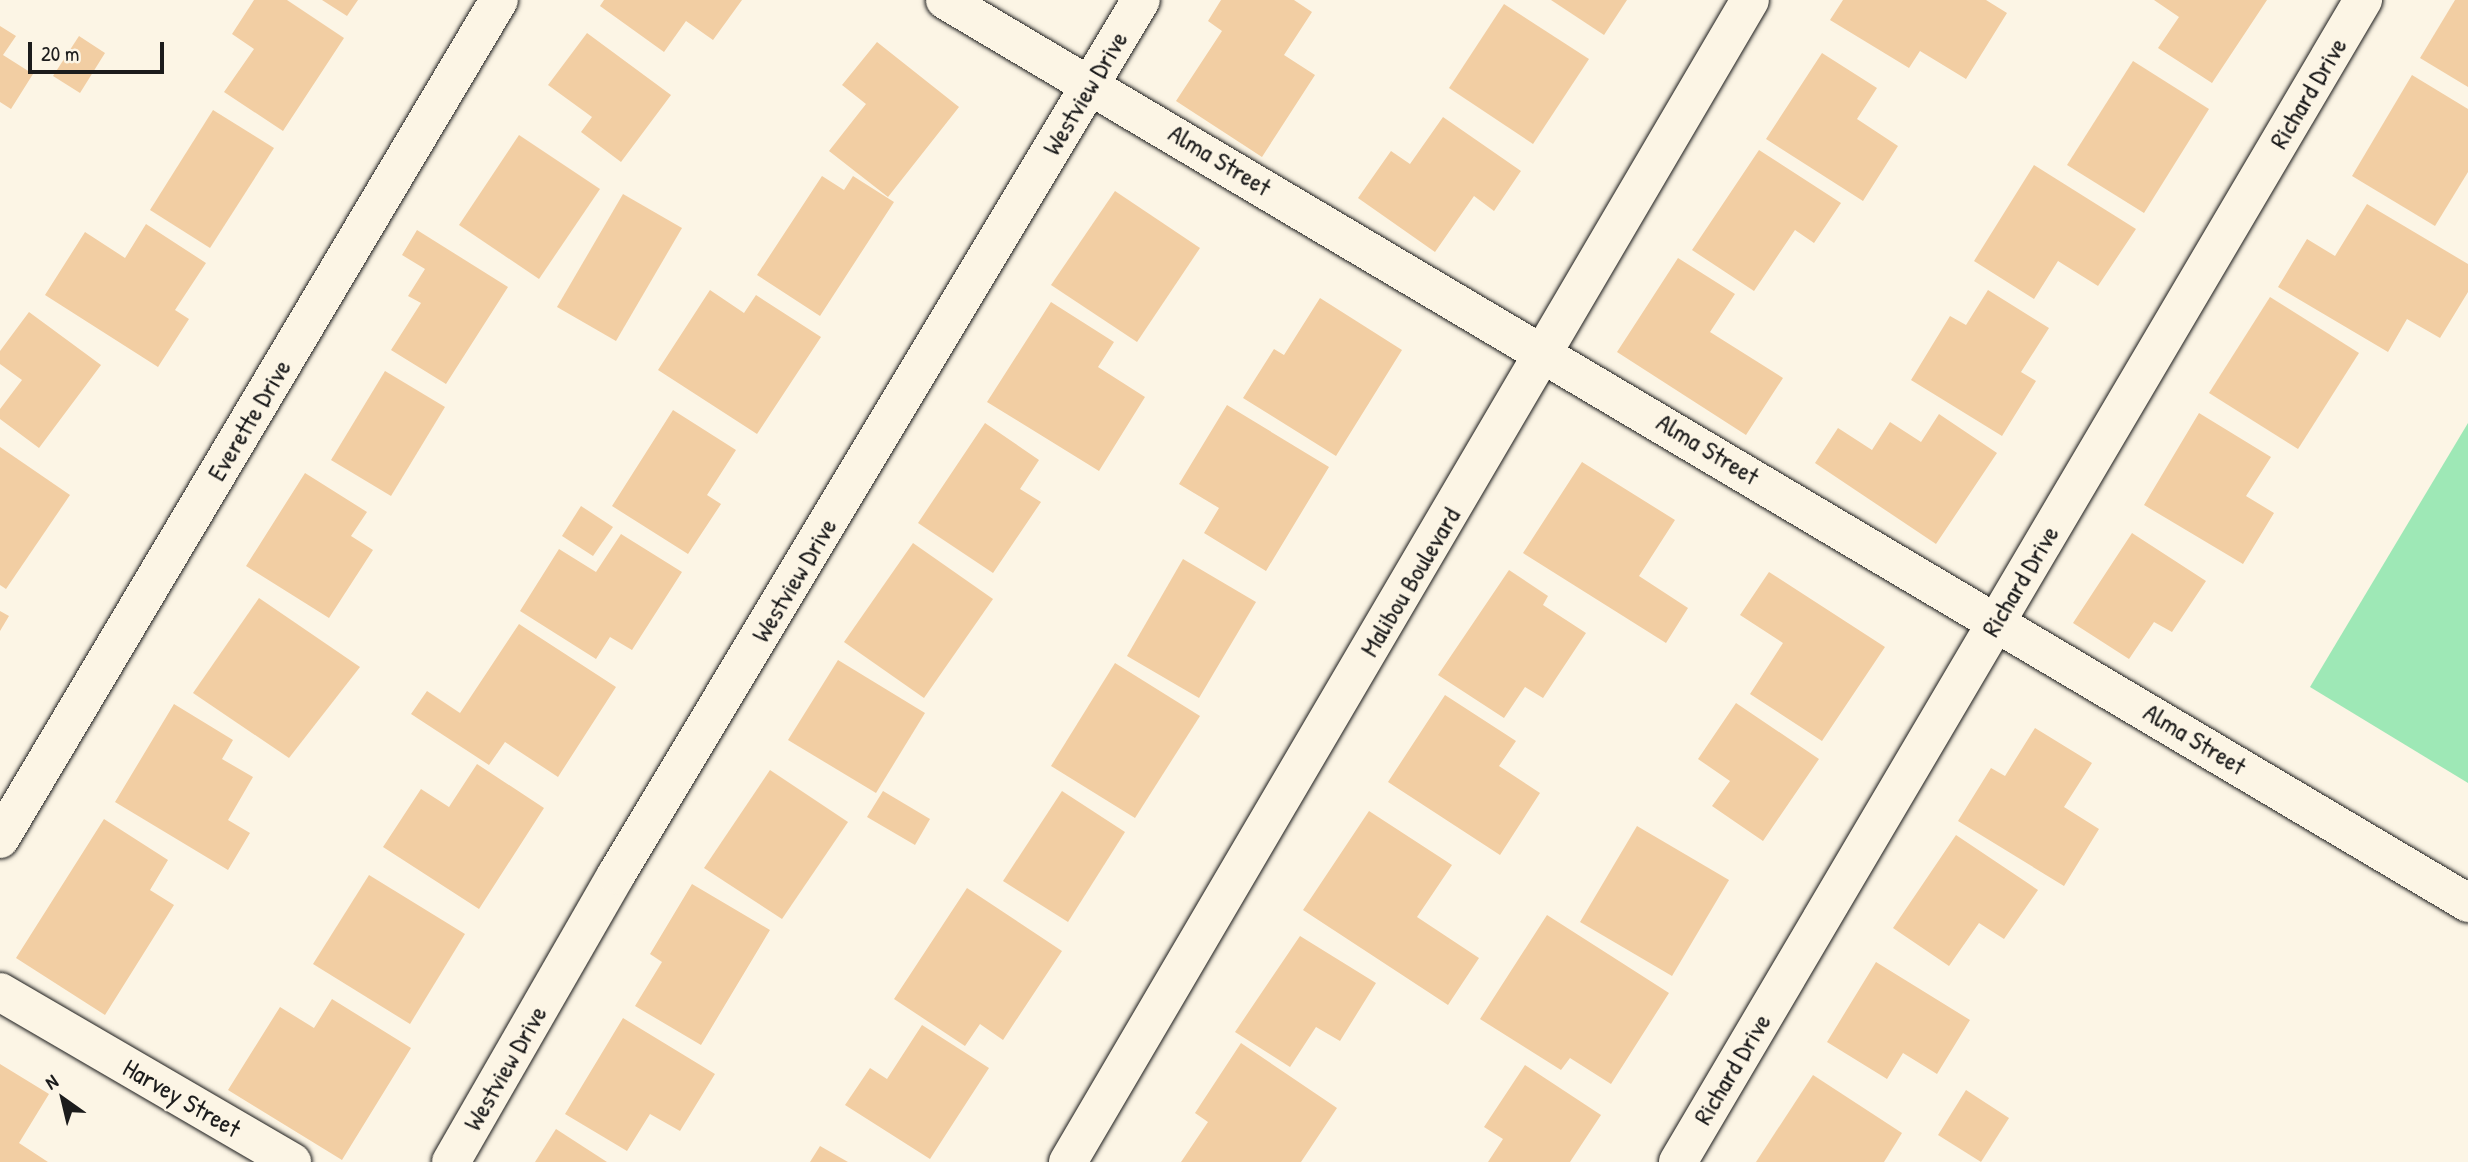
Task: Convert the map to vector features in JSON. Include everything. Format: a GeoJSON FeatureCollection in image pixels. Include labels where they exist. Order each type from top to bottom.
{"type":"FeatureCollection","features":[{"type":"Feature","properties":{"kind":"street","name":"Everette Drive"},"geometry":{"type":"LineString","coordinates":[[0,839],[499,0]]}},
{"type":"Feature","properties":{"kind":"street","name":"Alma Street"},"geometry":{"type":"LineString","coordinates":[[945,0],[1545,352],[2468,903]]}},
{"type":"Feature","properties":{"kind":"street","name":"Westview Drive"},"geometry":{"type":"LineString","coordinates":[[452,1162],[616,875],[1141,0]]}},
{"type":"Feature","properties":{"kind":"street","name":"Malibou Boulevard"},"geometry":{"type":"LineString","coordinates":[[1068,1162],[1750,0]]}},
{"type":"Feature","properties":{"kind":"street","name":"Richard Drive"},"geometry":{"type":"LineString","coordinates":[[1678,1162],[2363,0]]}},
{"type":"Feature","properties":{"kind":"street","name":"Harvey Street"},"geometry":{"type":"LineString","coordinates":[[0,992],[292,1162]]}},
{"type":"Feature","properties":{"kind":"green space"},"geometry":{"type":"Polygon","coordinates":[[[2468,423],[2468,783],[2310,687],[2468,423]]]}},
{"type":"Feature","properties":{"kind":"building"},"geometry":{"type":"Polygon","coordinates":[[[254,0],[287,0],[344,38],[283,131],[224,92],[254,49],[232,34],[254,0]]]}},
{"type":"Feature","properties":{"kind":"building"},"geometry":{"type":"Polygon","coordinates":[[[322,0],[358,0],[347,16],[322,0]]]}},
{"type":"Feature","properties":{"kind":"building"},"geometry":{"type":"Polygon","coordinates":[[[604,0],[742,0],[713,40],[686,21],[664,52],[600,6],[604,0]]]}},
{"type":"Feature","properties":{"kind":"building"},"geometry":{"type":"Polygon","coordinates":[[[1221,0],[1294,0],[1312,12],[1284,55],[1315,75],[1262,157],[1176,101],[1222,31],[1208,21],[1221,0]]]}},
{"type":"Feature","properties":{"kind":"building"},"geometry":{"type":"Polygon","coordinates":[[[1551,0],[1627,0],[1604,35],[1551,0]]]}},
{"type":"Feature","properties":{"kind":"building"},"geometry":{"type":"Polygon","coordinates":[[[1843,0],[1986,0],[2007,13],[1966,79],[1920,51],[1909,68],[1830,20],[1843,0]]]}},
{"type":"Feature","properties":{"kind":"building"},"geometry":{"type":"Polygon","coordinates":[[[2154,0],[2267,0],[2212,83],[2158,48],[2179,17],[2154,0]]]}},
{"type":"Feature","properties":{"kind":"building"},"geometry":{"type":"Polygon","coordinates":[[[2455,0],[2468,0],[2468,87],[2420,58],[2455,0]]]}},
{"type":"Feature","properties":{"kind":"building"},"geometry":{"type":"Polygon","coordinates":[[[1504,4],[1589,59],[1533,144],[1449,88],[1504,4]]]}},
{"type":"Feature","properties":{"kind":"building"},"geometry":{"type":"Polygon","coordinates":[[[0,26],[16,36],[3,55],[33,74],[11,109],[0,102],[0,26]]]}},
{"type":"Feature","properties":{"kind":"building"},"geometry":{"type":"Polygon","coordinates":[[[587,33],[671,95],[621,162],[581,132],[592,117],[548,85],[587,33]]]}},
{"type":"Feature","properties":{"kind":"building"},"geometry":{"type":"Polygon","coordinates":[[[79,36],[105,53],[80,93],[53,76],[79,36]]]}},
{"type":"Feature","properties":{"kind":"building"},"geometry":{"type":"Polygon","coordinates":[[[877,42],[959,107],[888,197],[829,151],[866,104],[842,85],[877,42]]]}},
{"type":"Feature","properties":{"kind":"building"},"geometry":{"type":"Polygon","coordinates":[[[1822,53],[1877,88],[1857,119],[1898,146],[1863,201],[1766,139],[1822,53]]]}},
{"type":"Feature","properties":{"kind":"building"},"geometry":{"type":"Polygon","coordinates":[[[2133,61],[2209,109],[2144,213],[2067,165],[2133,61]]]}},
{"type":"Feature","properties":{"kind":"building"},"geometry":{"type":"Polygon","coordinates":[[[2412,75],[2468,109],[2468,172],[2435,226],[2352,176],[2412,75]]]}},
{"type":"Feature","properties":{"kind":"building"},"geometry":{"type":"Polygon","coordinates":[[[213,110],[274,148],[210,248],[150,210],[213,110]]]}},
{"type":"Feature","properties":{"kind":"building"},"geometry":{"type":"Polygon","coordinates":[[[1443,117],[1521,171],[1494,211],[1474,196],[1435,252],[1358,198],[1391,151],[1410,164],[1443,117]]]}},
{"type":"Feature","properties":{"kind":"building"},"geometry":{"type":"Polygon","coordinates":[[[519,135],[600,189],[539,279],[459,225],[519,135]]]}},
{"type":"Feature","properties":{"kind":"building"},"geometry":{"type":"Polygon","coordinates":[[[1759,150],[1841,203],[1814,243],[1795,230],[1754,291],[1692,250],[1759,150]]]}},
{"type":"Feature","properties":{"kind":"building"},"geometry":{"type":"Polygon","coordinates":[[[2034,165],[2136,229],[2098,286],[2058,261],[2034,299],[1974,261],[2034,165]]]}},
{"type":"Feature","properties":{"kind":"building"},"geometry":{"type":"Polygon","coordinates":[[[822,176],[844,190],[853,176],[894,202],[820,316],[757,275],[822,176]]]}},
{"type":"Feature","properties":{"kind":"building"},"geometry":{"type":"Polygon","coordinates":[[[1115,191],[1200,248],[1137,342],[1051,285],[1115,191]]]}},
{"type":"Feature","properties":{"kind":"building"},"geometry":{"type":"Polygon","coordinates":[[[623,194],[682,228],[616,341],[557,307],[623,194]]]}},
{"type":"Feature","properties":{"kind":"building"},"geometry":{"type":"Polygon","coordinates":[[[2367,204],[2468,264],[2468,292],[2440,338],[2407,319],[2388,352],[2278,287],[2307,239],[2335,256],[2367,204]]]}},
{"type":"Feature","properties":{"kind":"building"},"geometry":{"type":"Polygon","coordinates":[[[146,224],[206,263],[175,310],[189,319],[158,367],[45,295],[85,232],[125,258],[146,224]]]}},
{"type":"Feature","properties":{"kind":"building"},"geometry":{"type":"Polygon","coordinates":[[[417,230],[508,287],[446,384],[391,350],[421,303],[408,296],[425,269],[402,255],[417,230]]]}},
{"type":"Feature","properties":{"kind":"building"},"geometry":{"type":"Polygon","coordinates":[[[1678,258],[1735,294],[1710,332],[1783,378],[1746,435],[1617,352],[1678,258]]]}},
{"type":"Feature","properties":{"kind":"building"},"geometry":{"type":"Polygon","coordinates":[[[710,290],[744,313],[756,295],[821,337],[757,434],[658,370],[710,290]]]}},
{"type":"Feature","properties":{"kind":"building"},"geometry":{"type":"Polygon","coordinates":[[[1988,290],[2049,328],[2021,372],[2036,381],[2002,436],[1911,380],[1950,316],[1966,325],[1988,290]]]}},
{"type":"Feature","properties":{"kind":"building"},"geometry":{"type":"Polygon","coordinates":[[[2270,297],[2359,353],[2298,449],[2209,393],[2270,297]]]}},
{"type":"Feature","properties":{"kind":"building"},"geometry":{"type":"Polygon","coordinates":[[[1320,298],[1402,350],[1336,456],[1243,398],[1274,349],[1284,355],[1320,298]]]}},
{"type":"Feature","properties":{"kind":"building"},"geometry":{"type":"Polygon","coordinates":[[[1051,302],[1114,342],[1098,367],[1145,397],[1099,471],[987,402],[1051,302]]]}},
{"type":"Feature","properties":{"kind":"building"},"geometry":{"type":"Polygon","coordinates":[[[29,312],[101,365],[39,448],[0,419],[0,409],[22,380],[0,364],[0,351],[29,312]]]}},
{"type":"Feature","properties":{"kind":"building"},"geometry":{"type":"Polygon","coordinates":[[[385,371],[445,407],[391,496],[331,460],[385,371]]]}},
{"type":"Feature","properties":{"kind":"building"},"geometry":{"type":"Polygon","coordinates":[[[1227,405],[1329,467],[1266,571],[1204,533],[1219,508],[1179,484],[1227,405]]]}},
{"type":"Feature","properties":{"kind":"building"},"geometry":{"type":"Polygon","coordinates":[[[673,410],[736,450],[707,495],[721,504],[688,554],[612,506],[673,410]]]}},
{"type":"Feature","properties":{"kind":"building"},"geometry":{"type":"Polygon","coordinates":[[[2199,413],[2271,457],[2246,496],[2274,513],[2243,564],[2144,505],[2199,413]]]}},
{"type":"Feature","properties":{"kind":"building"},"geometry":{"type":"Polygon","coordinates":[[[1939,414],[1997,453],[1936,544],[1815,463],[1838,428],[1872,450],[1890,422],[1921,442],[1939,414]]]}},
{"type":"Feature","properties":{"kind":"building"},"geometry":{"type":"Polygon","coordinates":[[[985,423],[1039,460],[1020,489],[1041,502],[993,573],[918,523],[985,423]]]}},
{"type":"Feature","properties":{"kind":"building"},"geometry":{"type":"Polygon","coordinates":[[[0,447],[70,495],[6,589],[0,585],[0,447]]]}},
{"type":"Feature","properties":{"kind":"building"},"geometry":{"type":"Polygon","coordinates":[[[1582,462],[1675,520],[1639,576],[1688,608],[1666,643],[1523,553],[1582,462]]]}},
{"type":"Feature","properties":{"kind":"building"},"geometry":{"type":"Polygon","coordinates":[[[305,473],[367,512],[351,536],[373,550],[329,618],[246,566],[305,473]]]}},
{"type":"Feature","properties":{"kind":"building"},"geometry":{"type":"Polygon","coordinates":[[[581,506],[613,527],[593,556],[562,536],[581,506]]]}},
{"type":"Feature","properties":{"kind":"building"},"geometry":{"type":"Polygon","coordinates":[[[2132,533],[2206,581],[2172,632],[2154,622],[2129,659],[2073,623],[2132,533]]]}},
{"type":"Feature","properties":{"kind":"building"},"geometry":{"type":"Polygon","coordinates":[[[621,534],[682,572],[632,650],[610,637],[596,659],[520,611],[559,549],[596,572],[621,534]]]}},
{"type":"Feature","properties":{"kind":"building"},"geometry":{"type":"Polygon","coordinates":[[[913,543],[993,599],[924,698],[844,642],[913,543]]]}},
{"type":"Feature","properties":{"kind":"building"},"geometry":{"type":"Polygon","coordinates":[[[1183,559],[1256,602],[1199,698],[1127,656],[1183,559]]]}},
{"type":"Feature","properties":{"kind":"building"},"geometry":{"type":"Polygon","coordinates":[[[1509,570],[1548,596],[1543,605],[1586,633],[1543,698],[1525,687],[1504,718],[1438,675],[1509,570]]]}},
{"type":"Feature","properties":{"kind":"building"},"geometry":{"type":"Polygon","coordinates":[[[1769,572],[1885,647],[1822,741],[1750,694],[1783,643],[1740,615],[1769,572]]]}},
{"type":"Feature","properties":{"kind":"building"},"geometry":{"type":"Polygon","coordinates":[[[259,598],[360,667],[289,758],[193,693],[259,598]]]}},
{"type":"Feature","properties":{"kind":"building"},"geometry":{"type":"Polygon","coordinates":[[[0,611],[9,616],[0,631],[0,611]]]}},
{"type":"Feature","properties":{"kind":"building"},"geometry":{"type":"Polygon","coordinates":[[[519,624],[616,687],[558,777],[505,742],[489,765],[411,714],[427,691],[460,713],[519,624]]]}},
{"type":"Feature","properties":{"kind":"building"},"geometry":{"type":"Polygon","coordinates":[[[838,660],[925,713],[876,793],[788,740],[838,660]]]}},
{"type":"Feature","properties":{"kind":"building"},"geometry":{"type":"Polygon","coordinates":[[[1115,663],[1200,716],[1135,818],[1051,766],[1115,663]]]}},
{"type":"Feature","properties":{"kind":"building"},"geometry":{"type":"Polygon","coordinates":[[[1445,695],[1516,741],[1499,766],[1540,793],[1500,855],[1388,782],[1445,695]]]}},
{"type":"Feature","properties":{"kind":"building"},"geometry":{"type":"Polygon","coordinates":[[[1736,703],[1819,759],[1763,841],[1712,806],[1730,781],[1698,759],[1736,703]]]}},
{"type":"Feature","properties":{"kind":"building"},"geometry":{"type":"Polygon","coordinates":[[[174,704],[233,740],[222,759],[253,777],[228,820],[250,833],[228,870],[115,802],[174,704]]]}},
{"type":"Feature","properties":{"kind":"building"},"geometry":{"type":"Polygon","coordinates":[[[2035,728],[2092,763],[2064,807],[2099,829],[2064,886],[1958,821],[1991,768],[2005,776],[2035,728]]]}},
{"type":"Feature","properties":{"kind":"building"},"geometry":{"type":"Polygon","coordinates":[[[477,764],[544,808],[479,909],[383,847],[421,789],[449,807],[477,764]]]}},
{"type":"Feature","properties":{"kind":"building"},"geometry":{"type":"Polygon","coordinates":[[[770,770],[848,822],[782,919],[704,868],[770,770]]]}},
{"type":"Feature","properties":{"kind":"building"},"geometry":{"type":"Polygon","coordinates":[[[883,791],[930,819],[915,845],[867,817],[883,791]]]}},
{"type":"Feature","properties":{"kind":"building"},"geometry":{"type":"Polygon","coordinates":[[[1062,791],[1125,832],[1068,922],[1003,881],[1062,791]]]}},
{"type":"Feature","properties":{"kind":"building"},"geometry":{"type":"Polygon","coordinates":[[[1369,811],[1452,865],[1417,917],[1479,958],[1448,1005],[1303,910],[1369,811]]]}},
{"type":"Feature","properties":{"kind":"building"},"geometry":{"type":"Polygon","coordinates":[[[104,819],[168,860],[150,890],[174,905],[105,1015],[16,958],[104,819]]]}},
{"type":"Feature","properties":{"kind":"building"},"geometry":{"type":"Polygon","coordinates":[[[1637,826],[1729,880],[1672,976],[1580,922],[1637,826]]]}},
{"type":"Feature","properties":{"kind":"building"},"geometry":{"type":"Polygon","coordinates":[[[1956,835],[2038,890],[2004,939],[1979,923],[1949,966],[1893,928],[1956,835]]]}},
{"type":"Feature","properties":{"kind":"building"},"geometry":{"type":"Polygon","coordinates":[[[369,875],[465,934],[410,1024],[313,964],[369,875]]]}},
{"type":"Feature","properties":{"kind":"building"},"geometry":{"type":"Polygon","coordinates":[[[692,884],[770,930],[701,1045],[635,1006],[662,962],[650,954],[692,884]]]}},
{"type":"Feature","properties":{"kind":"building"},"geometry":{"type":"Polygon","coordinates":[[[967,888],[1062,951],[1003,1040],[980,1024],[965,1046],[894,999],[967,888]]]}},
{"type":"Feature","properties":{"kind":"building"},"geometry":{"type":"Polygon","coordinates":[[[1547,915],[1669,993],[1611,1084],[1570,1058],[1561,1070],[1480,1019],[1547,915]]]}},
{"type":"Feature","properties":{"kind":"building"},"geometry":{"type":"Polygon","coordinates":[[[1300,936],[1376,983],[1340,1041],[1316,1027],[1290,1067],[1235,1032],[1300,936]]]}},
{"type":"Feature","properties":{"kind":"building"},"geometry":{"type":"Polygon","coordinates":[[[1876,962],[1970,1020],[1937,1074],[1903,1053],[1887,1079],[1827,1042],[1876,962]]]}},
{"type":"Feature","properties":{"kind":"building"},"geometry":{"type":"Polygon","coordinates":[[[332,999],[411,1048],[342,1160],[228,1090],[280,1007],[314,1028],[332,999]]]}},
{"type":"Feature","properties":{"kind":"building"},"geometry":{"type":"Polygon","coordinates":[[[623,1018],[715,1074],[680,1131],[650,1114],[627,1151],[565,1114],[623,1018]]]}},
{"type":"Feature","properties":{"kind":"building"},"geometry":{"type":"Polygon","coordinates":[[[922,1025],[989,1068],[930,1159],[845,1105],[870,1068],[887,1079],[922,1025]]]}},
{"type":"Feature","properties":{"kind":"building"},"geometry":{"type":"Polygon","coordinates":[[[1241,1043],[1337,1108],[1301,1162],[1181,1162],[1208,1122],[1195,1113],[1241,1043]]]}},
{"type":"Feature","properties":{"kind":"building"},"geometry":{"type":"Polygon","coordinates":[[[0,1064],[49,1094],[19,1143],[48,1162],[0,1162],[0,1064]]]}},
{"type":"Feature","properties":{"kind":"building"},"geometry":{"type":"Polygon","coordinates":[[[1525,1065],[1601,1115],[1570,1162],[1488,1162],[1503,1139],[1484,1127],[1525,1065]]]}},
{"type":"Feature","properties":{"kind":"building"},"geometry":{"type":"Polygon","coordinates":[[[1813,1075],[1902,1133],[1884,1162],[1756,1162],[1813,1075]]]}},
{"type":"Feature","properties":{"kind":"building"},"geometry":{"type":"Polygon","coordinates":[[[1966,1090],[2009,1118],[1981,1162],[1938,1135],[1966,1090]]]}},
{"type":"Feature","properties":{"kind":"building"},"geometry":{"type":"Polygon","coordinates":[[[556,1129],[607,1162],[535,1162],[556,1129]]]}},
{"type":"Feature","properties":{"kind":"building"},"geometry":{"type":"Polygon","coordinates":[[[820,1146],[848,1162],[810,1162],[820,1146]]]}}]}
